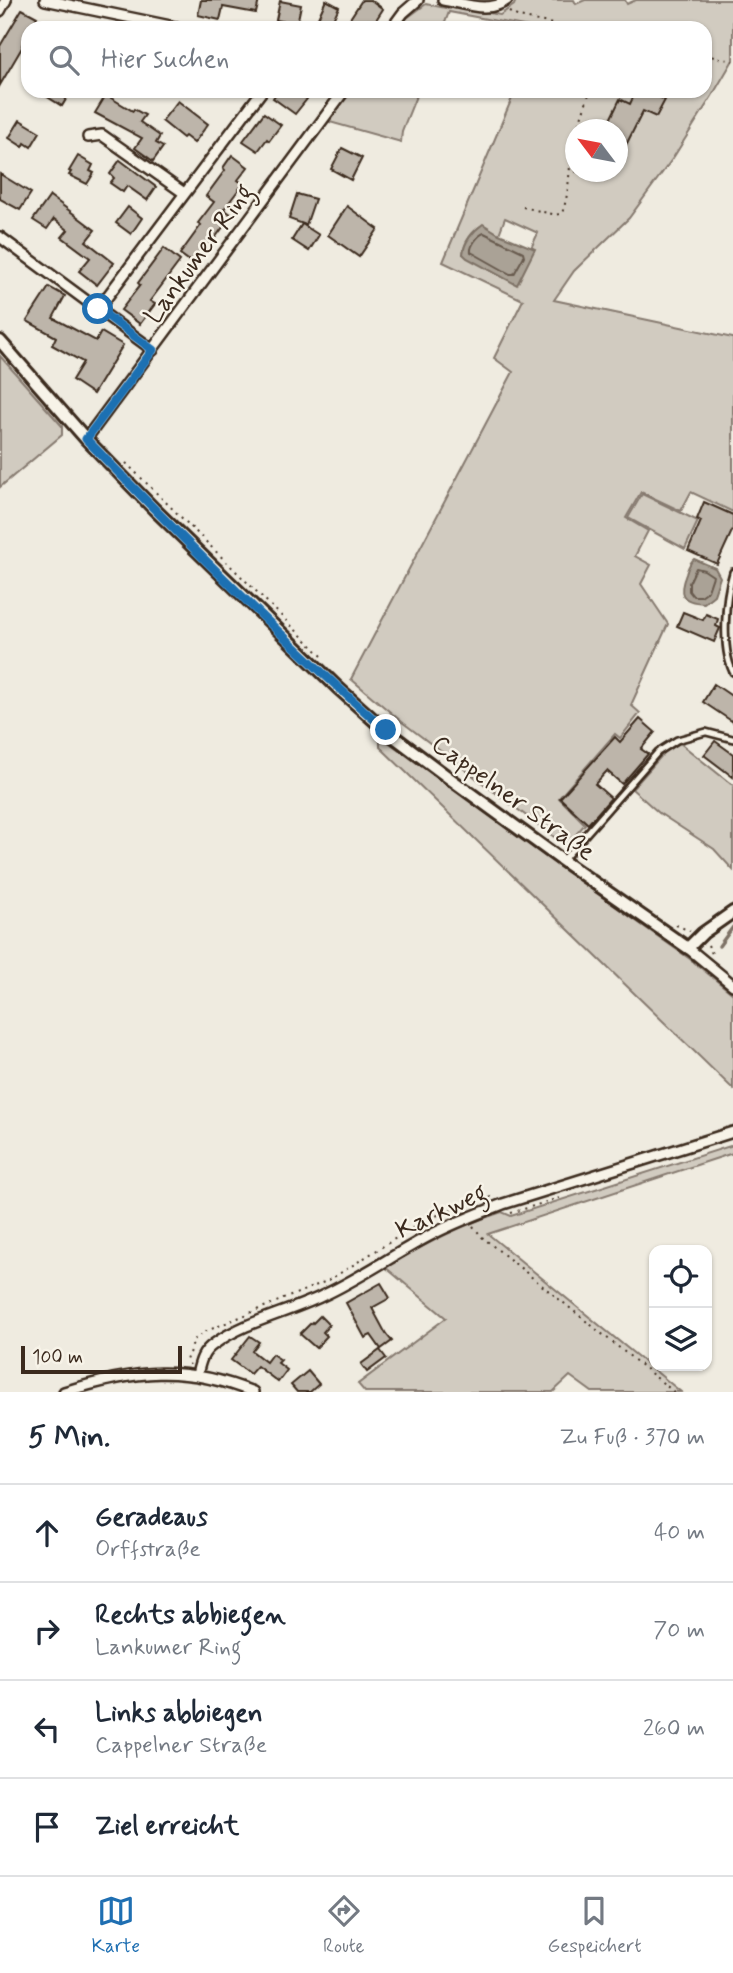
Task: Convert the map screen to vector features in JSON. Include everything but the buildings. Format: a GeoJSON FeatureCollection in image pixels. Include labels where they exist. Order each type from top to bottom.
{"type":"FeatureCollection","features":[{"type":"Feature","properties":{"kind":"street"},"geometry":{"type":"LineString","coordinates":[[0,11],[6,0]]}},
{"type":"Feature","properties":{"kind":"street"},"geometry":{"type":"LineString","coordinates":[[45,0],[146,21]]}},
{"type":"Feature","properties":{"kind":"street"},"geometry":{"type":"LineString","coordinates":[[397,21],[418,0]]}},
{"type":"Feature","properties":{"kind":"street"},"geometry":{"type":"LineString","coordinates":[[443,0],[484,7],[504,2]]}},
{"type":"Feature","properties":{"kind":"street"},"geometry":{"type":"LineString","coordinates":[[98,309],[257,98]]}},
{"type":"Feature","properties":{"kind":"street","name":"Lankumer Ring"},"geometry":{"type":"LineString","coordinates":[[86,439],[339,98]]}},
{"type":"Feature","properties":{"kind":"street"},"geometry":{"type":"LineString","coordinates":[[88,137],[102,135],[184,193]]}},
{"type":"Feature","properties":{"kind":"street"},"geometry":{"type":"LineString","coordinates":[[0,237],[153,350]]}},
{"type":"Feature","properties":{"kind":"street","name":"Cappelner Straße"},"geometry":{"type":"LineString","coordinates":[[0,341],[86,439],[154,509],[338,688],[386,730],[563,861],[688,948],[733,985]]}},
{"type":"Feature","properties":{"kind":"street"},"geometry":{"type":"LineString","coordinates":[[688,948],[733,912]]}},
{"type":"Feature","properties":{"kind":"street","name":"Karkweg"},"geometry":{"type":"LineString","coordinates":[[197,1375],[205,1351],[221,1339],[319,1298],[468,1217],[733,1132]]}},
{"type":"Feature","properties":{"kind":"street"},"geometry":{"type":"LineString","coordinates":[[64,1392],[103,1380],[138,1374],[176,1373],[226,1381],[253,1392]]}},
{"type":"Feature","properties":{"kind":"lane"},"geometry":{"type":"LineString","coordinates":[[733,572],[726,623],[730,666],[733,672]]}},
{"type":"Feature","properties":{"kind":"lane"},"geometry":{"type":"LineString","coordinates":[[563,861],[658,752],[677,740],[706,732],[733,739]]}},
{"type":"Feature","properties":{"kind":"path"},"geometry":{"type":"LineString","coordinates":[[504,2],[510,13],[538,21]]}},
{"type":"Feature","properties":{"kind":"path"},"geometry":{"type":"LineString","coordinates":[[712,56],[733,61]]}},
{"type":"Feature","properties":{"kind":"path"},"geometry":{"type":"LineString","coordinates":[[581,119],[588,98]]}},
{"type":"Feature","properties":{"kind":"path"},"geometry":{"type":"LineString","coordinates":[[523,207],[556,215],[562,213],[568,198],[569,182]]}},
{"type":"Feature","properties":{"kind":"path"},"geometry":{"type":"LineString","coordinates":[[122,460],[329,665]]}},
{"type":"Feature","properties":{"kind":"path"},"geometry":{"type":"LineString","coordinates":[[671,923],[700,936],[710,947],[714,959]]}},
{"type":"Feature","properties":{"kind":"path"},"geometry":{"type":"LineString","coordinates":[[468,1217],[482,1237],[674,1392]]}},
{"type":"Feature","properties":{"kind":"shaded area"},"geometry":{"type":"Polygon","coordinates":[[[516,0],[574,0],[576,4],[585,0],[625,0],[627,4],[636,0],[733,0],[733,60],[712,96],[712,21],[497,21],[449,12],[446,21],[405,21],[426,4],[450,9],[452,6],[500,15],[514,5],[516,0]]]}},
{"type":"Feature","properties":{"kind":"shaded area"},"geometry":{"type":"Polygon","coordinates":[[[344,98],[415,98],[402,131],[401,142],[326,121],[344,98]]]}},
{"type":"Feature","properties":{"kind":"shaded area"},"geometry":{"type":"Polygon","coordinates":[[[512,98],[711,98],[673,158],[629,218],[574,271],[554,300],[733,338],[733,512],[691,492],[681,511],[641,492],[626,518],[648,531],[635,556],[651,565],[641,584],[668,624],[631,705],[640,713],[620,738],[615,734],[559,798],[585,824],[566,846],[402,722],[351,679],[513,372],[494,358],[523,300],[443,262],[512,98]],[[505,218],[499,234],[483,225],[475,230],[467,241],[463,254],[534,249],[531,248],[538,233],[505,218]]]}},
{"type":"Feature","properties":{"kind":"shaded area"},"geometry":{"type":"Polygon","coordinates":[[[0,356],[62,426],[62,435],[0,487],[0,356]]]}},
{"type":"Feature","properties":{"kind":"shaded area"},"geometry":{"type":"Polygon","coordinates":[[[642,494],[698,521],[685,549],[628,518],[642,494]]]}},
{"type":"Feature","properties":{"kind":"shaded area"},"geometry":{"type":"Polygon","coordinates":[[[380,736],[690,959],[733,994],[733,1089],[380,747],[380,736]]]}},
{"type":"Feature","properties":{"kind":"shaded area"},"geometry":{"type":"Polygon","coordinates":[[[680,743],[733,784],[733,870],[714,849],[659,813],[632,789],[665,752],[680,743]]]}},
{"type":"Feature","properties":{"kind":"shaded area"},"geometry":{"type":"Polygon","coordinates":[[[733,1145],[733,1153],[488,1234],[649,1366],[649,1371],[655,1371],[681,1392],[592,1392],[570,1376],[553,1392],[365,1392],[358,1384],[446,1318],[385,1267],[471,1223],[502,1212],[511,1216],[733,1145]]]}},
{"type":"Feature","properties":{"kind":"water"},"geometry":{"type":"Polygon","coordinates":[[[483,224],[535,249],[517,285],[463,254],[470,237],[483,224]]]}},
{"type":"Feature","properties":{"kind":"water"},"geometry":{"type":"Polygon","coordinates":[[[694,559],[715,568],[720,577],[714,595],[704,603],[686,599],[682,592],[688,568],[694,559]]]}},
{"type":"Feature","properties":{"kind":"waterway"},"geometry":{"type":"LineString","coordinates":[[719,946],[733,927]]}},
{"type":"Feature","properties":{"kind":"route"},"geometry":{"type":"LineString","coordinates":[[98,309],[153,350],[86,439],[322,674],[386,730]]}}]}
